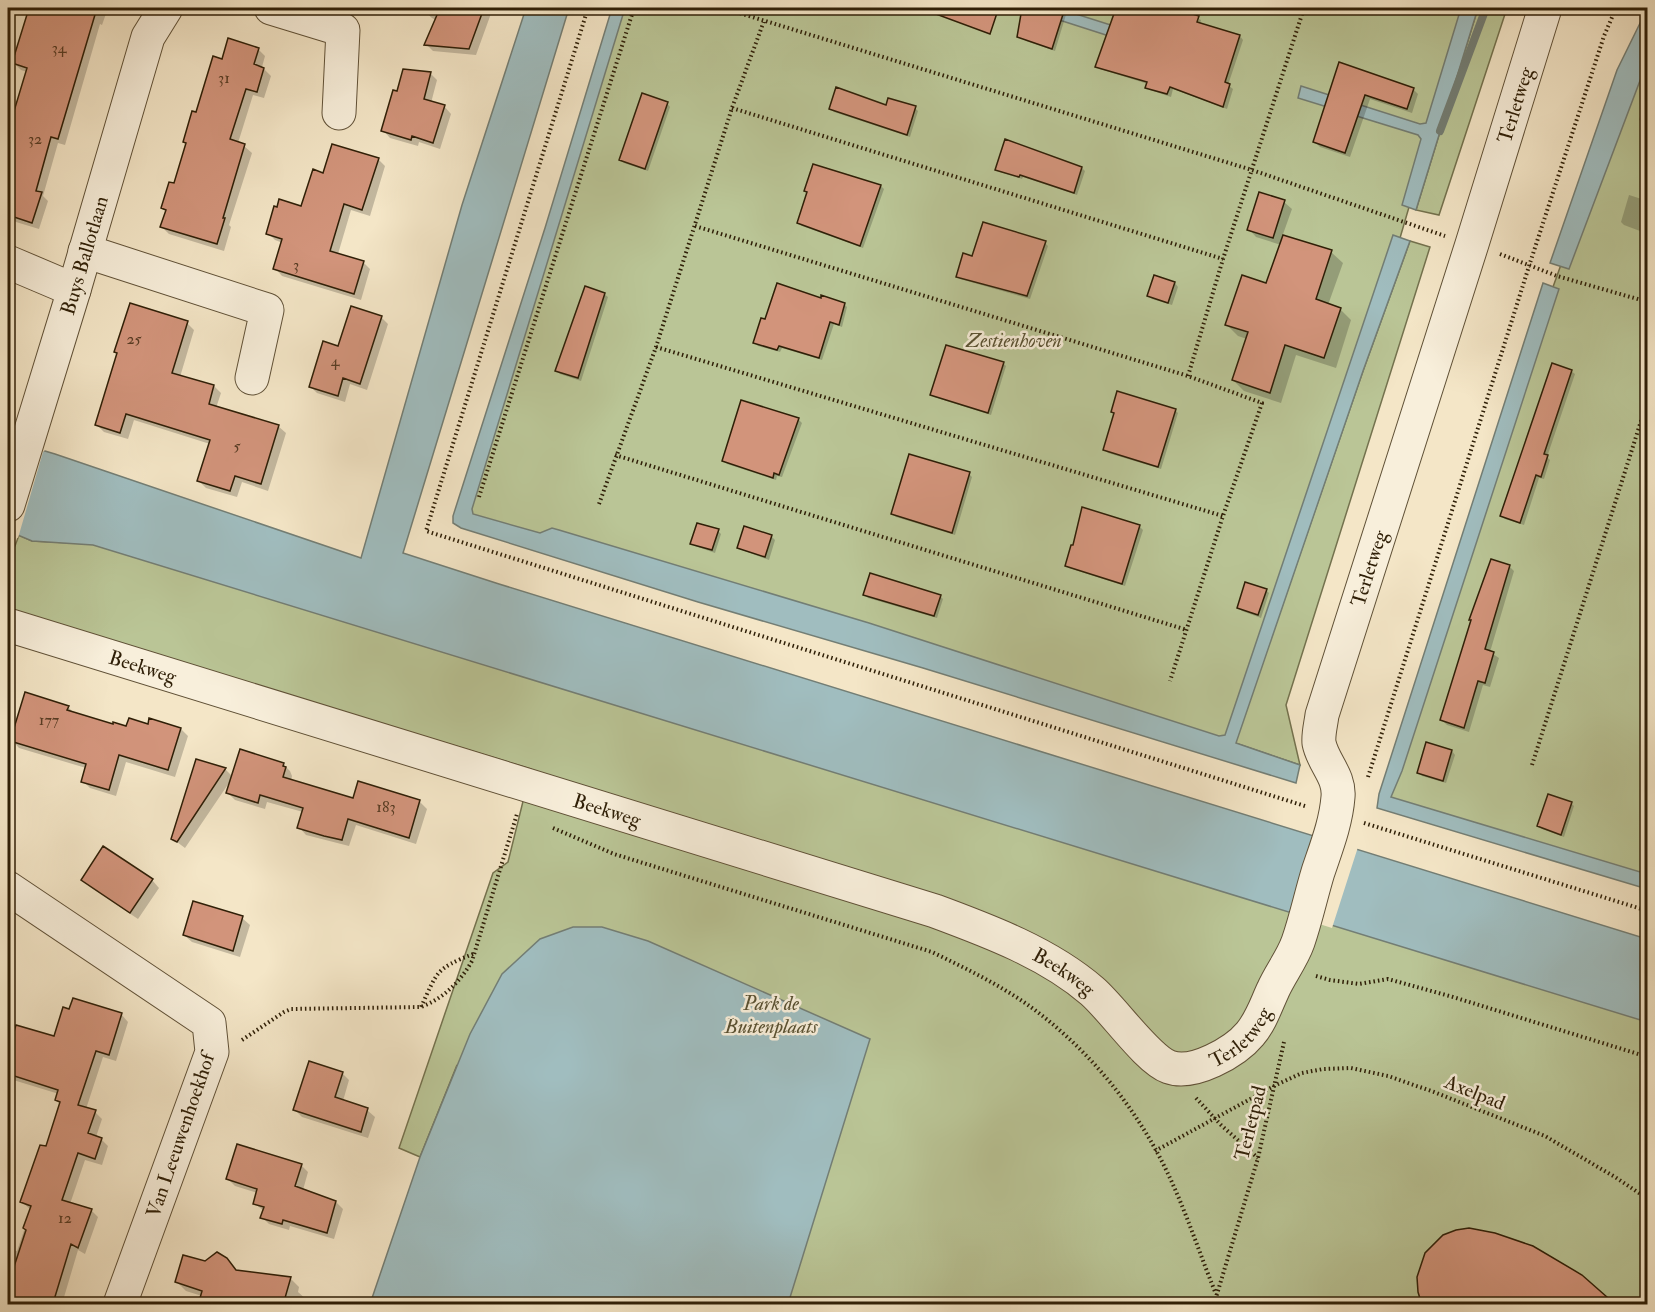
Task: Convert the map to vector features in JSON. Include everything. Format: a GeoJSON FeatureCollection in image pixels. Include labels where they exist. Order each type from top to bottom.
{"type":"FeatureCollection","features":[{"type":"Feature","properties":{"kind":"street","name":"Buys Ballotlaan"},"geometry":{"type":"LineString","coordinates":[[8,505],[148,37],[166,8]]}},
{"type":"Feature","properties":{"kind":"street"},"geometry":{"type":"LineString","coordinates":[[271,8],[343,30],[339,113]]}},
{"type":"Feature","properties":{"kind":"street","name":"Terletweg"},"geometry":{"type":"LineString","coordinates":[[1176,1069],[1205,1064],[1237,1047],[1250,1034],[1262,1016],[1274,988],[1302,958],[1339,796],[1338,784],[1319,742],[1322,715],[1545,8]]}},
{"type":"Feature","properties":{"kind":"street"},"geometry":{"type":"LineString","coordinates":[[85,251],[267,310],[252,378]]}},
{"type":"Feature","properties":{"kind":"street"},"geometry":{"type":"LineString","coordinates":[[8,262],[74,290]]}},
{"type":"Feature","properties":{"kind":"street","name":"Beekweg"},"geometry":{"type":"LineString","coordinates":[[8,625],[935,911],[982,928],[1063,970],[1092,991],[1117,1015],[1152,1056],[1176,1069]]}},
{"type":"Feature","properties":{"kind":"street","name":"Van Leeuwenhoekhof"},"geometry":{"type":"LineString","coordinates":[[8,888],[209,1023],[212,1052],[120,1305]]}},
{"type":"Feature","properties":{"kind":"path"},"geometry":{"type":"LineString","coordinates":[[588,8],[426,531],[1335,819],[1647,911]]}},
{"type":"Feature","properties":{"kind":"path"},"geometry":{"type":"LineString","coordinates":[[479,497],[634,8]]}},
{"type":"Feature","properties":{"kind":"path"},"geometry":{"type":"LineString","coordinates":[[723,8],[1252,170],[1404,223],[1530,263],[1557,276],[1647,302]]}},
{"type":"Feature","properties":{"kind":"path"},"geometry":{"type":"LineString","coordinates":[[1188,376],[1304,8]]}},
{"type":"Feature","properties":{"kind":"path"},"geometry":{"type":"LineString","coordinates":[[1365,786],[1530,263],[1604,36],[1616,8]]}},
{"type":"Feature","properties":{"kind":"path"},"geometry":{"type":"LineString","coordinates":[[599,504],[656,347],[732,108],[764,21]]}},
{"type":"Feature","properties":{"kind":"path"},"geometry":{"type":"LineString","coordinates":[[732,108],[1223,259]]}},
{"type":"Feature","properties":{"kind":"path"},"geometry":{"type":"LineString","coordinates":[[695,226],[1188,376],[1262,403],[1170,681]]}},
{"type":"Feature","properties":{"kind":"path"},"geometry":{"type":"LineString","coordinates":[[656,347],[1223,516]]}},
{"type":"Feature","properties":{"kind":"path"},"geometry":{"type":"LineString","coordinates":[[1532,765],[1647,399]]}},
{"type":"Feature","properties":{"kind":"path"},"geometry":{"type":"LineString","coordinates":[[615,455],[1187,630]]}},
{"type":"Feature","properties":{"kind":"path"},"geometry":{"type":"LineString","coordinates":[[212,1052],[244,1039],[284,1012],[291,1010],[421,1007],[437,1001],[446,994],[466,972],[474,954],[525,786]]}},
{"type":"Feature","properties":{"kind":"path"},"geometry":{"type":"LineString","coordinates":[[547,824],[580,841],[614,854],[932,952],[980,976],[1027,1005],[1070,1038],[1108,1080],[1142,1128],[1168,1175],[1216,1295]]}},
{"type":"Feature","properties":{"kind":"path"},"geometry":{"type":"LineString","coordinates":[[421,1007],[435,976],[441,970],[448,964],[474,954]]}},
{"type":"Feature","properties":{"kind":"path"},"geometry":{"type":"LineString","coordinates":[[1302,958],[1330,980],[1359,984],[1388,979],[1647,1057]]}},
{"type":"Feature","properties":{"kind":"path","name":"Terletpad"},"geometry":{"type":"LineString","coordinates":[[1214,1305],[1258,1158],[1285,1040]]}},
{"type":"Feature","properties":{"kind":"path","name":"Axelpad"},"geometry":{"type":"LineString","coordinates":[[1155,1151],[1302,1073],[1323,1069],[1351,1068],[1388,1076],[1545,1136],[1615,1177],[1647,1199]]}},
{"type":"Feature","properties":{"kind":"path"},"geometry":{"type":"LineString","coordinates":[[1176,1069],[1198,1102],[1258,1158]]}},
{"type":"Feature","properties":{"kind":"green space","name":"Zestienhoven"},"geometry":{"type":"Polygon","coordinates":[[[620,8],[1467,8],[1400,238],[1227,750],[464,517],[620,8]]]}},
{"type":"Feature","properties":{"kind":"green space"},"geometry":{"type":"Polygon","coordinates":[[[1478,8],[1507,8],[1439,215],[1416,210],[1478,8]]]}},
{"type":"Feature","properties":{"kind":"green space"},"geometry":{"type":"Polygon","coordinates":[[[1647,24],[1647,881],[1386,800],[1553,287],[1647,24]]]}},
{"type":"Feature","properties":{"kind":"green space"},"geometry":{"type":"Polygon","coordinates":[[[1410,241],[1430,247],[1286,705],[1300,765],[1235,743],[1410,241]]]}},
{"type":"Feature","properties":{"kind":"green space","name":"Park de Buitenplaats"},"geometry":{"type":"Polygon","coordinates":[[[19,535],[32,541],[93,544],[552,685],[1647,976],[1647,1304],[399,1304],[457,1065],[420,1157],[399,1148],[493,873],[508,862],[531,769],[8,610],[8,545],[15,546],[19,535]]]}},
{"type":"Feature","properties":{"kind":"water"},"geometry":{"type":"Polygon","coordinates":[[[526,8],[569,8],[403,553],[1647,939],[1647,1022],[93,545],[32,541],[8,531],[8,440],[361,558],[462,205],[526,8]]]}},
{"type":"Feature","properties":{"kind":"water"},"geometry":{"type":"Polygon","coordinates":[[[612,8],[625,8],[472,509],[473,514],[540,533],[552,528],[559,530],[869,623],[1219,736],[1225,735],[1393,235],[1410,241],[1363,371],[1236,743],[1300,765],[1296,783],[923,668],[698,602],[461,528],[453,523],[453,516],[612,8]]]}},
{"type":"Feature","properties":{"kind":"water"},"geometry":{"type":"Polygon","coordinates":[[[1022,8],[1057,8],[1196,52],[1193,63],[1022,8]]]}},
{"type":"Feature","properties":{"kind":"water"},"geometry":{"type":"Polygon","coordinates":[[[1461,8],[1478,8],[1416,210],[1402,205],[1421,139],[1418,135],[1298,98],[1301,86],[1420,124],[1426,123],[1461,8]]]}},
{"type":"Feature","properties":{"kind":"water"},"geometry":{"type":"Polygon","coordinates":[[[1647,9],[1647,62],[1569,269],[1550,263],[1617,70],[1647,9]]]}},
{"type":"Feature","properties":{"kind":"water"},"geometry":{"type":"Polygon","coordinates":[[[1543,283],[1559,289],[1402,771],[1391,797],[1647,874],[1647,889],[1377,808],[1379,794],[1543,283]]]}},
{"type":"Feature","properties":{"kind":"water"},"geometry":{"type":"Polygon","coordinates":[[[573,927],[602,927],[648,941],[870,1039],[788,1304],[370,1304],[420,1157],[470,1034],[502,974],[540,939],[573,927]]]}},
{"type":"Feature","properties":{"kind":"pier"},"geometry":{"type":"Polygon","coordinates":[[[8,437],[47,448],[43,452],[18,538],[8,534],[8,437]]]}},
{"type":"Feature","properties":{"kind":"pier"},"geometry":{"type":"Polygon","coordinates":[[[1322,836],[1358,847],[1332,928],[1297,917],[1322,836]]]}},
{"type":"Feature","properties":{"kind":"building"},"geometry":{"type":"Polygon","coordinates":[[[29,8],[97,8],[58,139],[51,137],[36,191],[42,192],[32,223],[8,215],[8,131],[27,68],[12,63],[29,8]]]}},
{"type":"Feature","properties":{"kind":"building"},"geometry":{"type":"Polygon","coordinates":[[[440,8],[484,8],[469,49],[424,45],[440,8]]]}},
{"type":"Feature","properties":{"kind":"building"},"geometry":{"type":"Polygon","coordinates":[[[925,8],[981,8],[997,13],[990,34],[925,10],[925,8]]]}},
{"type":"Feature","properties":{"kind":"building"},"geometry":{"type":"Polygon","coordinates":[[[1022,8],[1065,8],[1052,49],[1017,37],[1022,8]]]}},
{"type":"Feature","properties":{"kind":"building"},"geometry":{"type":"Polygon","coordinates":[[[1116,8],[1174,8],[1199,16],[1197,22],[1240,35],[1225,82],[1230,84],[1223,107],[1170,87],[1167,94],[1145,88],[1147,82],[1095,67],[1116,8]]]}},
{"type":"Feature","properties":{"kind":"building"},"geometry":{"type":"Polygon","coordinates":[[[228,38],[259,48],[254,64],[264,68],[257,92],[246,89],[230,139],[245,144],[217,244],[160,227],[166,210],[161,208],[169,182],[174,183],[186,143],[183,142],[192,111],[196,112],[213,56],[222,59],[228,38]]]}},
{"type":"Feature","properties":{"kind":"building"},"geometry":{"type":"Polygon","coordinates":[[[1339,62],[1414,88],[1407,109],[1365,95],[1345,153],[1313,142],[1339,62]]]}},
{"type":"Feature","properties":{"kind":"building"},"geometry":{"type":"Polygon","coordinates":[[[403,69],[431,72],[424,99],[445,105],[433,143],[412,136],[411,140],[381,131],[393,90],[397,91],[403,69]]]}},
{"type":"Feature","properties":{"kind":"building"},"geometry":{"type":"Polygon","coordinates":[[[836,87],[886,105],[888,98],[916,106],[907,135],[829,109],[836,87]]]}},
{"type":"Feature","properties":{"kind":"building"},"geometry":{"type":"Polygon","coordinates":[[[642,93],[668,102],[645,169],[619,160],[642,93]]]}},
{"type":"Feature","properties":{"kind":"building"},"geometry":{"type":"Polygon","coordinates":[[[1005,139],[1082,167],[1074,193],[1020,175],[1019,177],[995,170],[1005,139]]]}},
{"type":"Feature","properties":{"kind":"building"},"geometry":{"type":"Polygon","coordinates":[[[332,144],[379,158],[362,210],[344,204],[330,251],[364,261],[354,294],[273,269],[282,239],[266,234],[274,206],[277,207],[279,199],[301,206],[313,169],[323,173],[332,144]]]}},
{"type":"Feature","properties":{"kind":"building"},"geometry":{"type":"Polygon","coordinates":[[[813,164],[881,185],[860,246],[797,223],[813,164]]]}},
{"type":"Feature","properties":{"kind":"building"},"geometry":{"type":"Polygon","coordinates":[[[1259,192],[1285,200],[1273,238],[1247,230],[1259,192]]]}},
{"type":"Feature","properties":{"kind":"building"},"geometry":{"type":"Polygon","coordinates":[[[983,222],[1046,241],[1027,296],[956,277],[963,253],[972,256],[983,222]]]}},
{"type":"Feature","properties":{"kind":"building"},"geometry":{"type":"Polygon","coordinates":[[[1283,235],[1332,250],[1316,299],[1341,308],[1324,358],[1285,345],[1270,393],[1232,380],[1248,332],[1225,325],[1242,275],[1266,283],[1283,235]]]}},
{"type":"Feature","properties":{"kind":"building"},"geometry":{"type":"Polygon","coordinates":[[[1154,275],[1175,282],[1168,303],[1147,296],[1154,275]]]}},
{"type":"Feature","properties":{"kind":"building"},"geometry":{"type":"Polygon","coordinates":[[[777,283],[821,298],[821,295],[845,303],[839,325],[830,322],[819,358],[779,346],[777,350],[753,343],[761,318],[765,319],[777,283]]]}},
{"type":"Feature","properties":{"kind":"building"},"geometry":{"type":"Polygon","coordinates":[[[585,286],[605,293],[578,378],[555,371],[585,286]]]}},
{"type":"Feature","properties":{"kind":"building"},"geometry":{"type":"Polygon","coordinates":[[[130,303],[188,321],[172,373],[214,385],[209,404],[279,425],[261,484],[235,476],[230,491],[197,481],[210,440],[126,414],[120,433],[95,425],[117,353],[114,352],[130,303]]]}},
{"type":"Feature","properties":{"kind":"building"},"geometry":{"type":"Polygon","coordinates":[[[351,306],[382,316],[360,384],[343,378],[338,396],[309,387],[323,341],[338,346],[351,306]]]}},
{"type":"Feature","properties":{"kind":"building"},"geometry":{"type":"Polygon","coordinates":[[[946,345],[1004,362],[988,413],[930,395],[946,345]]]}},
{"type":"Feature","properties":{"kind":"building"},"geometry":{"type":"Polygon","coordinates":[[[1552,363],[1572,370],[1544,454],[1548,455],[1541,477],[1536,475],[1520,523],[1500,516],[1552,363]]]}},
{"type":"Feature","properties":{"kind":"building"},"geometry":{"type":"Polygon","coordinates":[[[1117,391],[1176,409],[1158,467],[1103,450],[1114,413],[1111,412],[1117,391]]]}},
{"type":"Feature","properties":{"kind":"building"},"geometry":{"type":"Polygon","coordinates":[[[741,400],[799,418],[779,475],[774,473],[773,478],[722,461],[741,400]]]}},
{"type":"Feature","properties":{"kind":"building"},"geometry":{"type":"Polygon","coordinates":[[[909,454],[970,472],[952,533],[891,514],[909,454]]]}},
{"type":"Feature","properties":{"kind":"building"},"geometry":{"type":"Polygon","coordinates":[[[1082,507],[1140,525],[1122,584],[1065,566],[1071,545],[1073,545],[1082,507]]]}},
{"type":"Feature","properties":{"kind":"building"},"geometry":{"type":"Polygon","coordinates":[[[697,523],[719,529],[712,550],[690,544],[697,523]]]}},
{"type":"Feature","properties":{"kind":"building"},"geometry":{"type":"Polygon","coordinates":[[[744,526],[772,535],[765,557],[737,548],[744,526]]]}},
{"type":"Feature","properties":{"kind":"building"},"geometry":{"type":"Polygon","coordinates":[[[1491,559],[1510,565],[1485,649],[1494,652],[1485,683],[1478,681],[1464,728],[1440,720],[1471,620],[1469,620],[1491,559]]]}},
{"type":"Feature","properties":{"kind":"building"},"geometry":{"type":"Polygon","coordinates":[[[870,573],[941,595],[934,616],[863,595],[870,573]]]}},
{"type":"Feature","properties":{"kind":"building"},"geometry":{"type":"Polygon","coordinates":[[[1245,582],[1267,589],[1258,615],[1237,608],[1245,582]]]}},
{"type":"Feature","properties":{"kind":"building"},"geometry":{"type":"Polygon","coordinates":[[[25,692],[69,706],[67,710],[113,724],[113,722],[126,726],[129,718],[148,724],[149,718],[181,728],[168,770],[119,755],[109,790],[81,782],[86,764],[10,741],[25,692]]]}},
{"type":"Feature","properties":{"kind":"building"},"geometry":{"type":"Polygon","coordinates":[[[1426,742],[1452,750],[1443,781],[1417,773],[1426,742]]]}},
{"type":"Feature","properties":{"kind":"building"},"geometry":{"type":"Polygon","coordinates":[[[240,749],[284,763],[283,766],[286,767],[283,777],[353,798],[358,781],[420,800],[409,838],[348,819],[342,840],[324,836],[297,828],[303,808],[260,795],[258,803],[226,793],[240,749]]]}},
{"type":"Feature","properties":{"kind":"building"},"geometry":{"type":"Polygon","coordinates":[[[196,759],[226,768],[177,842],[171,839],[196,759]]]}},
{"type":"Feature","properties":{"kind":"building"},"geometry":{"type":"Polygon","coordinates":[[[1548,794],[1572,802],[1561,835],[1537,826],[1548,794]]]}},
{"type":"Feature","properties":{"kind":"building"},"geometry":{"type":"Polygon","coordinates":[[[103,846],[153,879],[130,913],[81,880],[103,846]]]}},
{"type":"Feature","properties":{"kind":"building"},"geometry":{"type":"Polygon","coordinates":[[[193,901],[243,916],[233,951],[183,935],[193,901]]]}},
{"type":"Feature","properties":{"kind":"building"},"geometry":{"type":"Polygon","coordinates":[[[73,998],[122,1013],[109,1055],[96,1051],[78,1105],[96,1110],[88,1133],[102,1138],[95,1159],[78,1153],[62,1200],[92,1209],[78,1248],[71,1244],[54,1300],[48,1298],[46,1305],[8,1305],[8,1285],[26,1230],[23,1228],[31,1206],[20,1202],[40,1145],[46,1146],[60,1102],[55,1100],[58,1090],[8,1074],[8,1052],[16,1025],[54,1036],[63,1007],[69,1009],[73,998]]]}},
{"type":"Feature","properties":{"kind":"building"},"geometry":{"type":"Polygon","coordinates":[[[309,1061],[343,1072],[335,1097],[368,1108],[361,1132],[293,1110],[309,1061]]]}},
{"type":"Feature","properties":{"kind":"building"},"geometry":{"type":"Polygon","coordinates":[[[237,1144],[302,1164],[295,1186],[336,1201],[327,1233],[283,1220],[282,1224],[260,1218],[264,1207],[253,1204],[257,1189],[226,1179],[237,1144]]]}},
{"type":"Feature","properties":{"kind":"building"},"geometry":{"type":"Polygon","coordinates":[[[1469,1228],[1495,1233],[1533,1246],[1582,1275],[1616,1305],[1422,1305],[1417,1277],[1425,1253],[1443,1235],[1469,1228]]]}},
{"type":"Feature","properties":{"kind":"building"},"geometry":{"type":"Polygon","coordinates":[[[217,1252],[227,1258],[236,1270],[291,1277],[283,1305],[198,1305],[202,1291],[175,1282],[183,1255],[205,1261],[217,1252]]]}},
{"type":"Feature","properties":{"kind":"waterway"},"geometry":{"type":"LineString","coordinates":[[1440,131],[1486,8]]}}]}
